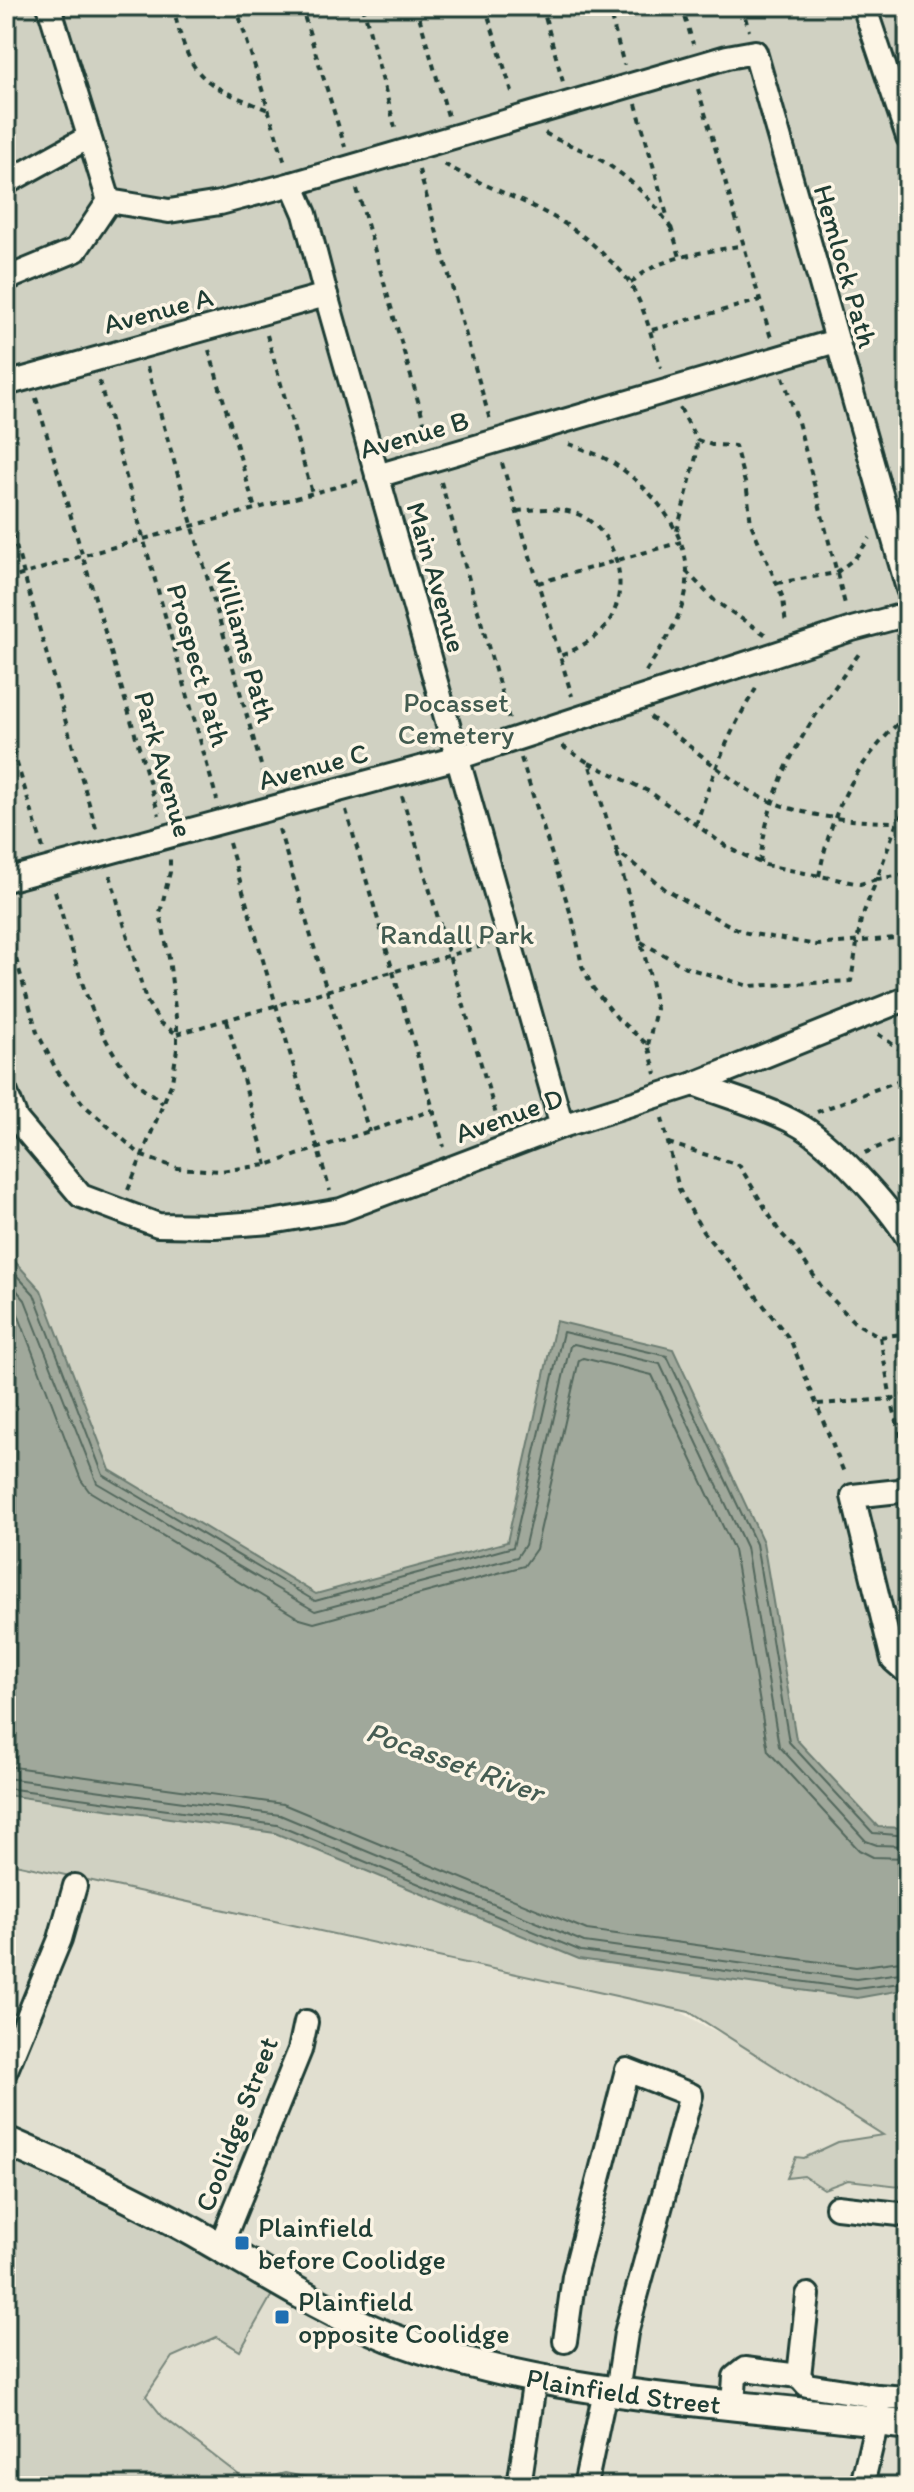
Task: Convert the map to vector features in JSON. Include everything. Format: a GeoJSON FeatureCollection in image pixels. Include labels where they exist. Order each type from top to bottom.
{"type":"FeatureCollection","features":[{"type":"Feature","properties":{"kind":"main road","name":"Plainfield Street"},"geometry":{"type":"LineString","coordinates":[[6,2141],[101,2183],[355,2323],[470,2363],[611,2392],[733,2404],[877,2408],[908,2425]]}},
{"type":"Feature","properties":{"kind":"street"},"geometry":{"type":"LineString","coordinates":[[49,6],[109,201]]}},
{"type":"Feature","properties":{"kind":"street"},"geometry":{"type":"LineString","coordinates":[[864,6],[908,137]]}},
{"type":"Feature","properties":{"kind":"street","name":"Hemlock Path"},"geometry":{"type":"LineString","coordinates":[[699,66],[755,52],[908,589]]}},
{"type":"Feature","properties":{"kind":"street"},"geometry":{"type":"LineString","coordinates":[[109,201],[169,211],[220,203],[699,66]]}},
{"type":"Feature","properties":{"kind":"street"},"geometry":{"type":"LineString","coordinates":[[6,183],[89,137]]}},
{"type":"Feature","properties":{"kind":"street","name":"Main Avenue"},"geometry":{"type":"LineString","coordinates":[[292,184],[305,214],[562,1126]]}},
{"type":"Feature","properties":{"kind":"street"},"geometry":{"type":"LineString","coordinates":[[6,279],[76,250],[109,201]]}},
{"type":"Feature","properties":{"kind":"street","name":"Avenue A"},"geometry":{"type":"LineString","coordinates":[[6,384],[326,295]]}},
{"type":"Feature","properties":{"kind":"street","name":"Avenue B"},"geometry":{"type":"LineString","coordinates":[[377,476],[836,341]]}},
{"type":"Feature","properties":{"kind":"street","name":"Avenue C"},"geometry":{"type":"LineString","coordinates":[[6,880],[457,758],[779,649],[908,614]]}},
{"type":"Feature","properties":{"kind":"street","name":"Avenue D"},"geometry":{"type":"LineString","coordinates":[[6,1093],[16,1119],[81,1196],[158,1225],[215,1226],[271,1222],[337,1211],[562,1126],[694,1084],[908,998]]}},
{"type":"Feature","properties":{"kind":"street"},"geometry":{"type":"LineString","coordinates":[[694,1084],[792,1122],[845,1162],[888,1210],[908,1238]]}},
{"type":"Feature","properties":{"kind":"street"},"geometry":{"type":"LineString","coordinates":[[908,1490],[853,1496],[893,1660],[908,1673]]}},
{"type":"Feature","properties":{"kind":"street"},"geometry":{"type":"LineString","coordinates":[[6,2070],[60,1939],[75,1886]]}},
{"type":"Feature","properties":{"kind":"street","name":"Coolidge Street"},"geometry":{"type":"LineString","coordinates":[[220,2247],[300,2050],[306,2022]]}},
{"type":"Feature","properties":{"kind":"street"},"geometry":{"type":"LineString","coordinates":[[565,2341],[574,2276],[627,2070],[691,2095],[585,2486]]}},
{"type":"Feature","properties":{"kind":"street"},"geometry":{"type":"LineString","coordinates":[[837,2207],[908,2215]]}},
{"type":"Feature","properties":{"kind":"street"},"geometry":{"type":"LineString","coordinates":[[799,2376],[808,2295]]}},
{"type":"Feature","properties":{"kind":"street"},"geometry":{"type":"LineString","coordinates":[[733,2404],[735,2377],[745,2369],[799,2376],[807,2385],[877,2408],[908,2398]]}},
{"type":"Feature","properties":{"kind":"street"},"geometry":{"type":"LineString","coordinates":[[519,2486],[535,2378]]}},
{"type":"Feature","properties":{"kind":"street"},"geometry":{"type":"LineString","coordinates":[[864,2486],[877,2408]]}},
{"type":"Feature","properties":{"kind":"path"},"geometry":{"type":"LineString","coordinates":[[173,6],[181,37],[196,72],[206,82],[268,110]]}},
{"type":"Feature","properties":{"kind":"path"},"geometry":{"type":"LineString","coordinates":[[236,6],[292,184]]}},
{"type":"Feature","properties":{"kind":"path"},"geometry":{"type":"LineString","coordinates":[[301,6],[435,460],[524,736],[582,966],[593,988],[618,1019],[648,1045]]}},
{"type":"Feature","properties":{"kind":"path"},"geometry":{"type":"LineString","coordinates":[[363,6],[407,151],[564,221],[587,237],[631,283],[652,330],[669,391],[697,440],[696,457],[677,530]]}},
{"type":"Feature","properties":{"kind":"path"},"geometry":{"type":"LineString","coordinates":[[416,6],[454,137]]}},
{"type":"Feature","properties":{"kind":"path"},"geometry":{"type":"LineString","coordinates":[[485,6],[521,118],[621,175],[659,209],[671,228]]}},
{"type":"Feature","properties":{"kind":"path"},"geometry":{"type":"LineString","coordinates":[[542,6],[569,104]]}},
{"type":"Feature","properties":{"kind":"path"},"geometry":{"type":"LineString","coordinates":[[608,6],[680,257]]}},
{"type":"Feature","properties":{"kind":"path"},"geometry":{"type":"LineString","coordinates":[[682,6],[699,66]]}},
{"type":"Feature","properties":{"kind":"path"},"geometry":{"type":"LineString","coordinates":[[631,283],[642,272],[680,257],[743,245]]}},
{"type":"Feature","properties":{"kind":"path"},"geometry":{"type":"LineString","coordinates":[[652,330],[760,300]]}},
{"type":"Feature","properties":{"kind":"path"},"geometry":{"type":"LineString","coordinates":[[261,313],[312,493]]}},
{"type":"Feature","properties":{"kind":"path"},"geometry":{"type":"LineString","coordinates":[[203,329],[255,509]]}},
{"type":"Feature","properties":{"kind":"path","name":"Williams Path"},"geometry":{"type":"LineString","coordinates":[[141,346],[190,526],[369,1132]]}},
{"type":"Feature","properties":{"kind":"path","name":"Prospect Path"},"geometry":{"type":"LineString","coordinates":[[93,359],[316,1150],[337,1211]]}},
{"type":"Feature","properties":{"kind":"path","name":"Park Avenue"},"geometry":{"type":"LineString","coordinates":[[29,376],[166,837],[170,872],[160,913],[169,958],[177,1034],[172,1082],[120,1211]]}},
{"type":"Feature","properties":{"kind":"path"},"geometry":{"type":"LineString","coordinates":[[696,825],[716,764],[732,728],[779,649],[786,628],[783,598],[751,524],[747,490],[735,446],[712,445],[697,440]]}},
{"type":"Feature","properties":{"kind":"path"},"geometry":{"type":"LineString","coordinates":[[563,442],[595,453],[618,466],[638,482],[677,530],[686,572],[685,595],[675,623],[643,676]]}},
{"type":"Feature","properties":{"kind":"path","name":"Avenue B"},"geometry":{"type":"LineString","coordinates":[[6,580],[81,556],[377,476]]}},
{"type":"Feature","properties":{"kind":"path"},"geometry":{"type":"LineString","coordinates":[[517,511],[556,510],[585,518],[604,535],[617,561],[620,578],[616,606],[605,626],[586,644],[560,656]]}},
{"type":"Feature","properties":{"kind":"path"},"geometry":{"type":"LineString","coordinates":[[6,511],[146,1000],[160,1023],[177,1034],[206,1023],[227,1021],[508,938]]}},
{"type":"Feature","properties":{"kind":"path"},"geometry":{"type":"LineString","coordinates":[[777,583],[836,573],[855,558],[873,535],[891,530]]}},
{"type":"Feature","properties":{"kind":"path"},"geometry":{"type":"LineString","coordinates":[[538,583],[681,542]]}},
{"type":"Feature","properties":{"kind":"path"},"geometry":{"type":"LineString","coordinates":[[686,572],[715,601],[779,649]]}},
{"type":"Feature","properties":{"kind":"path"},"geometry":{"type":"LineString","coordinates":[[760,863],[763,833],[784,770],[809,722],[883,620]]}},
{"type":"Feature","properties":{"kind":"path"},"geometry":{"type":"LineString","coordinates":[[628,702],[747,789],[802,812],[835,818],[897,822]]}},
{"type":"Feature","properties":{"kind":"path"},"geometry":{"type":"LineString","coordinates":[[819,876],[847,786],[861,765],[908,713]]}},
{"type":"Feature","properties":{"kind":"path"},"geometry":{"type":"LineString","coordinates":[[6,728],[86,994],[110,1046],[138,1083],[163,1103]]}},
{"type":"Feature","properties":{"kind":"path"},"geometry":{"type":"LineString","coordinates":[[524,736],[566,748],[589,763],[650,792],[727,847],[760,863],[860,884],[908,874]]}},
{"type":"Feature","properties":{"kind":"path"},"geometry":{"type":"LineString","coordinates":[[589,763],[617,851],[656,1009],[648,1045],[679,1189],[703,1232],[791,1341],[853,1496]]}},
{"type":"Feature","properties":{"kind":"path"},"geometry":{"type":"LineString","coordinates":[[396,775],[505,1148]]}},
{"type":"Feature","properties":{"kind":"path"},"geometry":{"type":"LineString","coordinates":[[341,790],[450,1169]]}},
{"type":"Feature","properties":{"kind":"path"},"geometry":{"type":"LineString","coordinates":[[641,942],[687,968],[749,986],[851,981],[856,942],[865,908],[897,822],[908,805]]}},
{"type":"Feature","properties":{"kind":"path"},"geometry":{"type":"LineString","coordinates":[[617,851],[665,889],[742,932],[817,945],[908,937]]}},
{"type":"Feature","properties":{"kind":"path"},"geometry":{"type":"LineString","coordinates":[[6,924],[37,1032],[57,1071],[84,1105],[142,1156],[177,1168],[220,1171],[267,1165],[433,1110]]}},
{"type":"Feature","properties":{"kind":"path"},"geometry":{"type":"LineString","coordinates":[[227,1021],[267,1165]]}},
{"type":"Feature","properties":{"kind":"path"},"geometry":{"type":"LineString","coordinates":[[792,1122],[908,1077]]}},
{"type":"Feature","properties":{"kind":"path"},"geometry":{"type":"LineString","coordinates":[[845,1162],[906,1135],[908,1141]]}},
{"type":"Feature","properties":{"kind":"path"},"geometry":{"type":"LineString","coordinates":[[668,1143],[739,1165],[779,1231],[795,1248],[823,1289],[854,1322],[880,1337],[908,1333]]}},
{"type":"Feature","properties":{"kind":"path"},"geometry":{"type":"LineString","coordinates":[[880,1337],[891,1399],[908,1463]]}},
{"type":"Feature","properties":{"kind":"path"},"geometry":{"type":"LineString","coordinates":[[818,1404],[891,1399],[908,1394]]}},
{"type":"Feature","properties":{"kind":"shaded area"},"geometry":{"type":"Polygon","coordinates":[[[6,1807],[599,1964],[705,2026],[800,2071],[902,2134],[838,2142],[804,2158],[787,2177],[804,2176],[824,2189],[848,2180],[908,2187],[908,2486],[418,2486],[418,2473],[412,2486],[348,2486],[285,2473],[248,2482],[162,2416],[145,2395],[172,2357],[217,2337],[239,2350],[6,2142],[6,1807]]]}},
{"type":"Feature","properties":{"kind":"green space","name":"Randall Park"},"geometry":{"type":"Polygon","coordinates":[[[6,6],[908,6],[908,2187],[848,2180],[824,2189],[804,2176],[787,2178],[796,2157],[804,2158],[838,2142],[883,2135],[689,2012],[6,1862],[6,6]]]}},
{"type":"Feature","properties":{"kind":"green space"},"geometry":{"type":"Polygon","coordinates":[[[6,2142],[277,2286],[240,2351],[217,2337],[172,2357],[146,2396],[162,2416],[248,2482],[285,2473],[348,2486],[6,2486],[6,2142]]]}},
{"type":"Feature","properties":{"kind":"water","name":"Pocasset River"},"geometry":{"type":"Polygon","coordinates":[[[6,1252],[41,1290],[110,1470],[316,1594],[507,1542],[556,1321],[673,1349],[763,1542],[796,1739],[878,1827],[908,1828],[908,1989],[857,1998],[579,1959],[275,1833],[6,1795],[6,1252]]]}},
{"type":"Feature","properties":{"kind":"place","name":"Plainfield before Coolidge"},"geometry":{"type":"Point","coordinates":[242,2243]}},
{"type":"Feature","properties":{"kind":"place","name":"Plainfield opposite Coolidge"},"geometry":{"type":"Point","coordinates":[282,2317]}},
{"type":"Feature","properties":{"kind":"park label","name":"Pocasset Cemetery"},"geometry":{"type":"Point","coordinates":[456,718]}}]}
